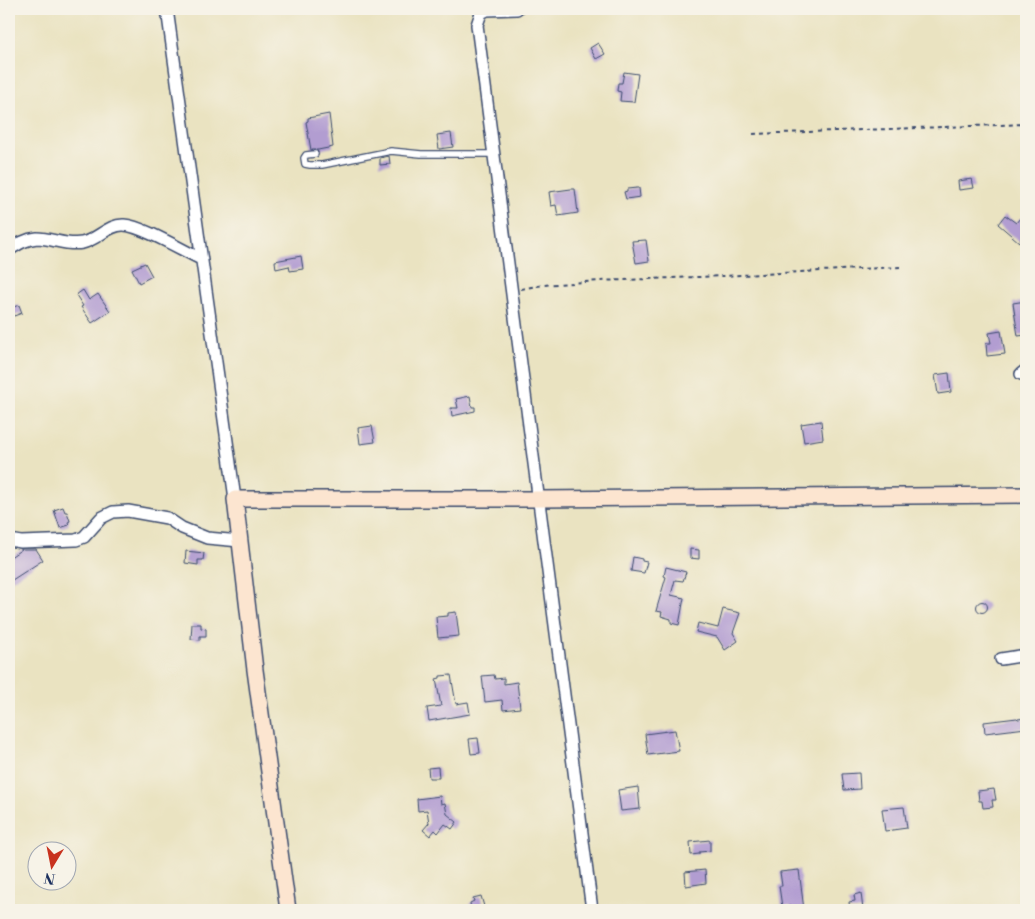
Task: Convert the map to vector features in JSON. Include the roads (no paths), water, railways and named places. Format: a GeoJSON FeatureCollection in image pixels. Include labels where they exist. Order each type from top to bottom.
{"type":"FeatureCollection","features":[{"type":"Feature","properties":{"kind":"street"},"geometry":{"type":"LineString","coordinates":[[167,9],[235,499],[255,670],[288,910]]}},
{"type":"Feature","properties":{"kind":"street"},"geometry":{"type":"LineString","coordinates":[[517,9],[487,10],[481,13],[478,21],[511,292],[540,499],[592,910]]}},
{"type":"Feature","properties":{"kind":"street"},"geometry":{"type":"LineString","coordinates":[[9,250],[27,240],[38,238],[67,244],[82,243],[118,225],[125,225],[145,231],[201,259]]}},
{"type":"Feature","properties":{"kind":"street"},"geometry":{"type":"LineString","coordinates":[[235,499],[540,499],[1026,494]]}},
{"type":"Feature","properties":{"kind":"street"},"geometry":{"type":"LineString","coordinates":[[9,540],[21,542],[76,540],[84,537],[101,518],[114,512],[128,511],[167,518],[182,528],[207,538],[240,541]]}},
{"type":"Feature","properties":{"kind":"street"},"geometry":{"type":"LineString","coordinates":[[1001,659],[1026,655]]}},
{"type":"Feature","properties":{"kind":"lane"},"geometry":{"type":"LineString","coordinates":[[315,154],[306,155],[304,158],[305,164],[310,166],[322,165],[391,151],[421,154],[494,154]]}}]}
